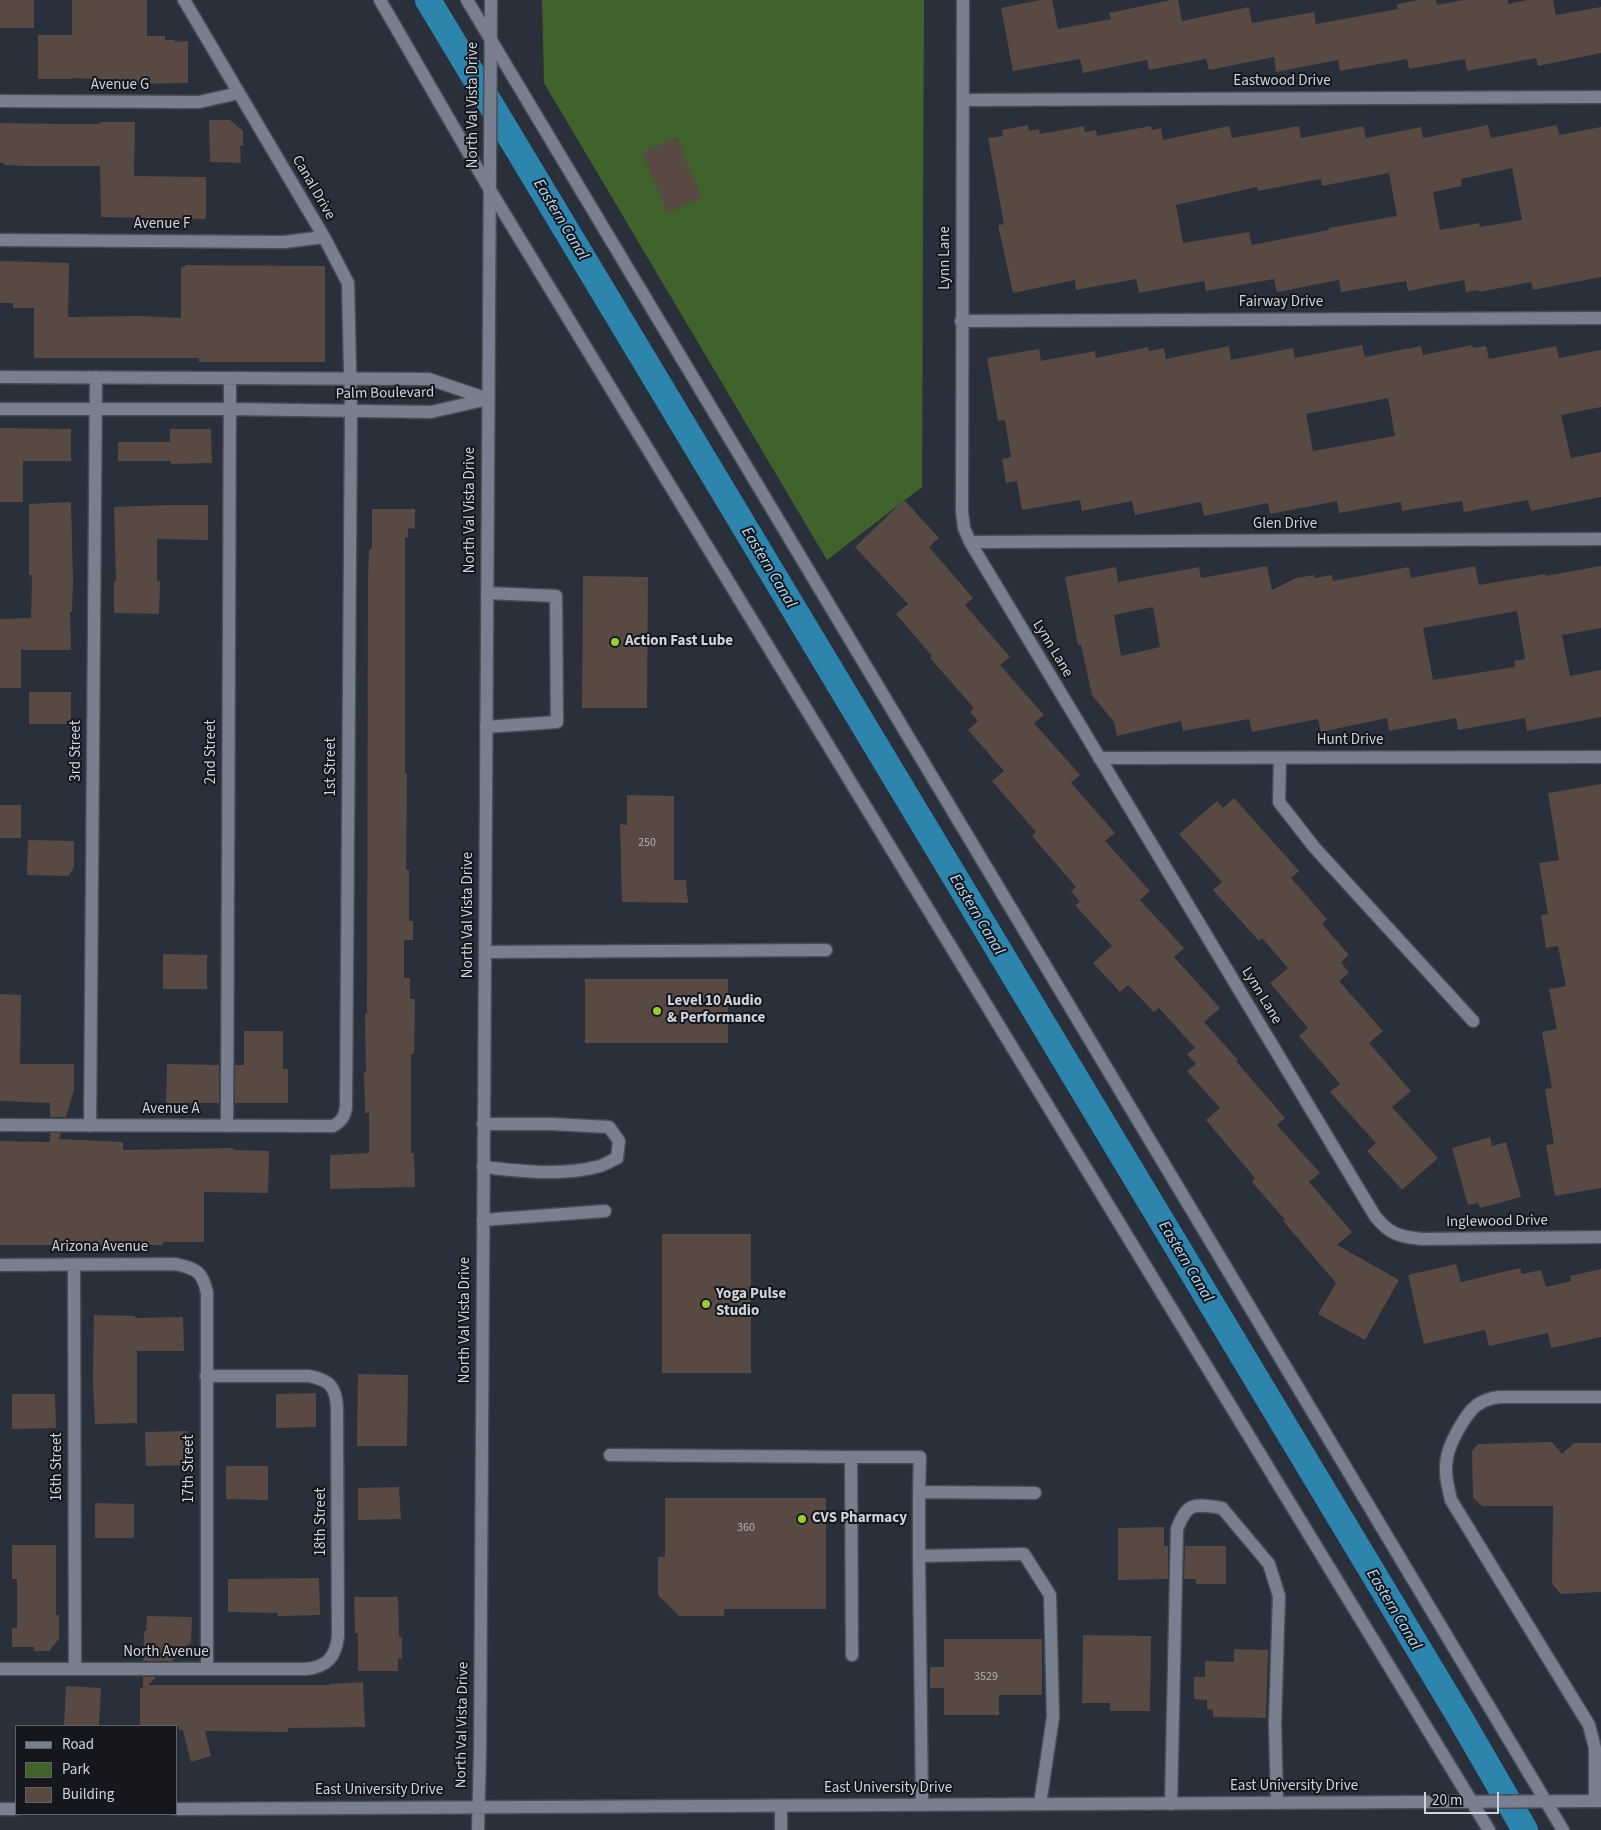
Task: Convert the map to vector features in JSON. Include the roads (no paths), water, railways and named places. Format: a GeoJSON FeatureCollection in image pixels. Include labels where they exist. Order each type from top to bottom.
{"type":"FeatureCollection","features":[{"type":"Feature","properties":{"kind":"main road","name":"Canal Drive"},"geometry":{"type":"LineString","coordinates":[[184,0],[324,237],[348,283],[351,411]]}},
{"type":"Feature","properties":{"kind":"main road"},"geometry":{"type":"LineString","coordinates":[[380,0],[490,187],[1476,1802],[1489,1830]]}},
{"type":"Feature","properties":{"kind":"main road"},"geometry":{"type":"LineString","coordinates":[[467,0],[490,44],[1541,1802],[1563,1830]]}},
{"type":"Feature","properties":{"kind":"main road","name":"North Val Vista Drive"},"geometry":{"type":"LineString","coordinates":[[478,1830],[491,0]]}},
{"type":"Feature","properties":{"kind":"main road","name":"Lynn Lane"},"geometry":{"type":"LineString","coordinates":[[963,0],[961,321],[962,512],[964,528],[970,542],[1099,758],[1375,1216],[1383,1226],[1394,1234]]}},
{"type":"Feature","properties":{"kind":"main road","name":"Avenue G"},"geometry":{"type":"LineString","coordinates":[[0,101],[199,102],[238,92]]}},
{"type":"Feature","properties":{"kind":"main road","name":"Eastwood Drive"},"geometry":{"type":"LineString","coordinates":[[963,100],[1601,97]]}},
{"type":"Feature","properties":{"kind":"main road","name":"Avenue F"},"geometry":{"type":"LineString","coordinates":[[0,240],[284,242],[324,237]]}},
{"type":"Feature","properties":{"kind":"main road","name":"Fairway Drive"},"geometry":{"type":"LineString","coordinates":[[961,321],[1601,318]]}},
{"type":"Feature","properties":{"kind":"main road","name":"Palm Boulevard"},"geometry":{"type":"LineString","coordinates":[[0,377],[429,379],[488,399]]}},
{"type":"Feature","properties":{"kind":"main road","name":"3rd Street"},"geometry":{"type":"LineString","coordinates":[[90,1126],[96,377]]}},
{"type":"Feature","properties":{"kind":"main road","name":"2nd Street"},"geometry":{"type":"LineString","coordinates":[[227,1126],[230,378]]}},
{"type":"Feature","properties":{"kind":"main road","name":"Palm Boulevard"},"geometry":{"type":"LineString","coordinates":[[0,409],[230,409],[431,412],[488,399]]}},
{"type":"Feature","properties":{"kind":"main road","name":"1st Street"},"geometry":{"type":"LineString","coordinates":[[340,1122],[345,1116],[346,1108],[351,411]]}},
{"type":"Feature","properties":{"kind":"main road","name":"Glen Drive"},"geometry":{"type":"LineString","coordinates":[[970,542],[1601,539]]}},
{"type":"Feature","properties":{"kind":"main road"},"geometry":{"type":"LineString","coordinates":[[486,727],[557,722],[556,596],[487,593]]}},
{"type":"Feature","properties":{"kind":"main road","name":"Hunt Drive"},"geometry":{"type":"LineString","coordinates":[[1099,758],[1601,757]]}},
{"type":"Feature","properties":{"kind":"main road"},"geometry":{"type":"LineString","coordinates":[[1280,758],[1279,802],[1314,847],[1472,1021]]}},
{"type":"Feature","properties":{"kind":"main road"},"geometry":{"type":"LineString","coordinates":[[485,952],[826,950]]}},
{"type":"Feature","properties":{"kind":"main road","name":"Avenue A"},"geometry":{"type":"LineString","coordinates":[[0,1125],[324,1127],[340,1122]]}},
{"type":"Feature","properties":{"kind":"main road"},"geometry":{"type":"LineString","coordinates":[[483,1124],[551,1124],[609,1127],[619,1140],[617,1158],[596,1167],[561,1172],[483,1167]]}},
{"type":"Feature","properties":{"kind":"main road"},"geometry":{"type":"LineString","coordinates":[[483,1220],[605,1211]]}},
{"type":"Feature","properties":{"kind":"main road","name":"Inglewood Drive"},"geometry":{"type":"LineString","coordinates":[[1394,1234],[1422,1239],[1601,1237]]}},
{"type":"Feature","properties":{"kind":"main road","name":"Arizona Avenue"},"geometry":{"type":"LineString","coordinates":[[0,1265],[175,1264],[198,1272]]}},
{"type":"Feature","properties":{"kind":"main road","name":"16th Street"},"geometry":{"type":"LineString","coordinates":[[74,1265],[75,1669]]}},
{"type":"Feature","properties":{"kind":"main road","name":"17th Street"},"geometry":{"type":"LineString","coordinates":[[198,1272],[203,1278],[207,1293],[207,1669]]}},
{"type":"Feature","properties":{"kind":"main road","name":"18th Street"},"geometry":{"type":"LineString","coordinates":[[206,1376],[309,1376],[324,1380],[334,1390],[337,1408],[338,1636],[335,1653],[330,1660]]}},
{"type":"Feature","properties":{"kind":"main road"},"geometry":{"type":"LineString","coordinates":[[1598,1802],[1595,1748],[1589,1725],[1451,1500],[1446,1471],[1450,1446],[1476,1406],[1488,1399],[1498,1397],[1601,1397]]}},
{"type":"Feature","properties":{"kind":"main road"},"geometry":{"type":"LineString","coordinates":[[610,1455],[920,1457],[919,1556],[922,1804]]}},
{"type":"Feature","properties":{"kind":"main road"},"geometry":{"type":"LineString","coordinates":[[851,1456],[852,1655]]}},
{"type":"Feature","properties":{"kind":"main road"},"geometry":{"type":"LineString","coordinates":[[919,1492],[1035,1493]]}},
{"type":"Feature","properties":{"kind":"main road"},"geometry":{"type":"LineString","coordinates":[[1171,1804],[1177,1529],[1183,1514],[1188,1508],[1200,1504],[1222,1508],[1269,1564],[1279,1596],[1275,1723],[1277,1803]]}},
{"type":"Feature","properties":{"kind":"main road"},"geometry":{"type":"LineString","coordinates":[[919,1556],[1024,1554],[1050,1595],[1053,1717],[1040,1804]]}},
{"type":"Feature","properties":{"kind":"main road","name":"North Avenue"},"geometry":{"type":"LineString","coordinates":[[0,1669],[306,1669],[323,1665],[330,1660]]}},
{"type":"Feature","properties":{"kind":"main road","name":"East University Drive"},"geometry":{"type":"LineString","coordinates":[[178,1809],[1598,1802]]}},
{"type":"Feature","properties":{"kind":"main road"},"geometry":{"type":"LineString","coordinates":[[781,1806],[781,1830]]}},
{"type":"Feature","properties":{"kind":"main road"},"geometry":{"type":"LineString","coordinates":[[0,1809],[15,1809]]}},
{"type":"Feature","properties":{"kind":"waterway","name":"Eastern Canal"},"geometry":{"type":"LineString","coordinates":[[428,0],[1459,1716],[1525,1830]]}},
{"type":"Feature","properties":{"kind":"place","name":"Action Fast Lube"},"geometry":{"type":"Point","coordinates":[615,642]}},
{"type":"Feature","properties":{"kind":"place","name":"Level 10 Audio & Performance"},"geometry":{"type":"Point","coordinates":[657,1011]}},
{"type":"Feature","properties":{"kind":"place","name":"Yoga Pulse Studio"},"geometry":{"type":"Point","coordinates":[706,1304]}},
{"type":"Feature","properties":{"kind":"place","name":"CVS Pharmacy"},"geometry":{"type":"Point","coordinates":[802,1519]}}]}
